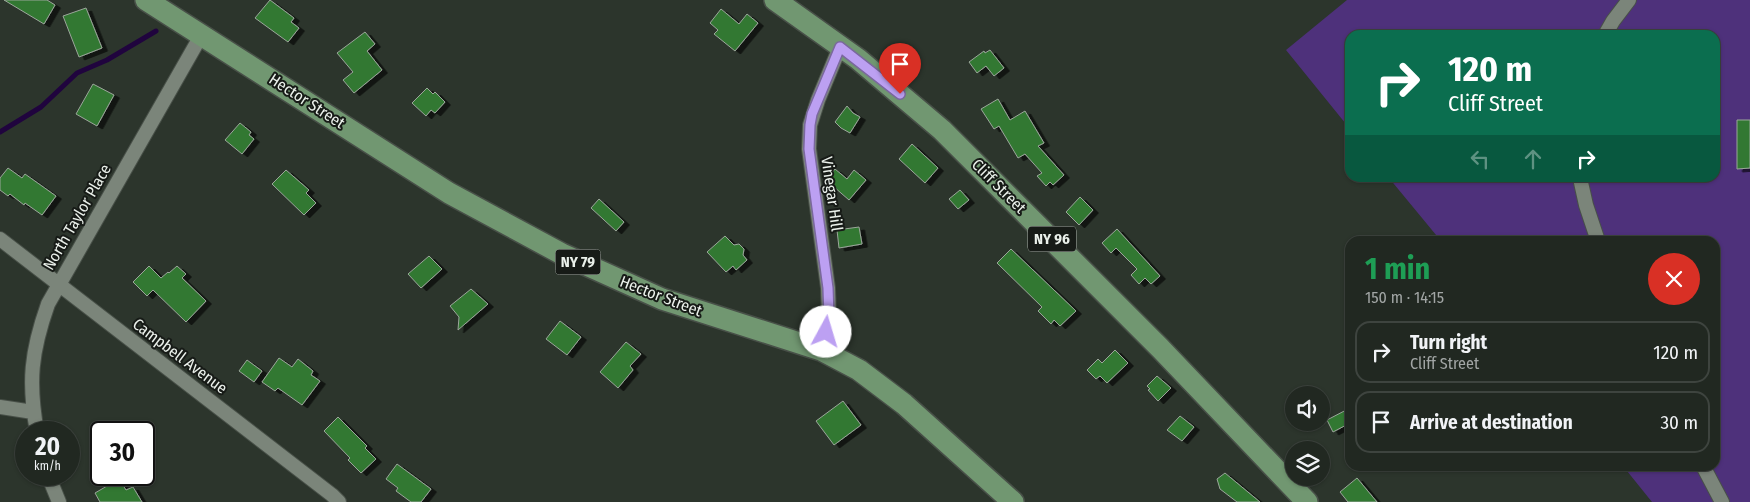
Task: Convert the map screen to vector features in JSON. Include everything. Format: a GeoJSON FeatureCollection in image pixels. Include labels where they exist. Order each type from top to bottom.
{"type":"FeatureCollection","features":[{"type":"Feature","properties":{"kind":"main road","name":"Hector Street"},"geometry":{"type":"LineString","coordinates":[[146,0],[449,193],[562,254],[662,298],[821,350],[860,370],[904,404],[1013,502]]}},
{"type":"Feature","properties":{"kind":"main road","name":"Cliff Street"},"geometry":{"type":"LineString","coordinates":[[775,0],[840,47],[900,94],[966,153],[1160,348],[1307,502]]}},
{"type":"Feature","properties":{"kind":"street"},"geometry":{"type":"LineString","coordinates":[[1608,30],[1630,0]]}},
{"type":"Feature","properties":{"kind":"street","name":"North Taylor Place"},"geometry":{"type":"LineString","coordinates":[[35,421],[31,380],[33,353],[48,304],[202,34]]}},
{"type":"Feature","properties":{"kind":"street","name":"Vinegar Hill"},"geometry":{"type":"LineString","coordinates":[[821,350],[829,316],[828,288],[809,149],[810,125],[818,100],[840,47]]}},
{"type":"Feature","properties":{"kind":"street"},"geometry":{"type":"LineString","coordinates":[[1581,182],[1596,236]]}},
{"type":"Feature","properties":{"kind":"street","name":"Campbell Avenue"},"geometry":{"type":"LineString","coordinates":[[0,239],[339,502]]}},
{"type":"Feature","properties":{"kind":"street"},"geometry":{"type":"LineString","coordinates":[[0,407],[33,412]]}},
{"type":"Feature","properties":{"kind":"street"},"geometry":{"type":"LineString","coordinates":[[1706,471],[1722,502]]}},
{"type":"Feature","properties":{"kind":"street"},"geometry":{"type":"LineString","coordinates":[[52,486],[59,502]]}},
{"type":"Feature","properties":{"kind":"shaded area"},"geometry":{"type":"Polygon","coordinates":[[[1347,0],[1750,0],[1750,502],[1652,502],[1627,471],[1720,471],[1720,236],[1437,236],[1392,182],[1720,182],[1720,30],[1345,30],[1345,123],[1286,50],[1347,0]]]}},
{"type":"Feature","properties":{"kind":"building"},"geometry":{"type":"Polygon","coordinates":[[[4,0],[47,0],[55,5],[44,24],[4,0]]]}},
{"type":"Feature","properties":{"kind":"building"},"geometry":{"type":"Polygon","coordinates":[[[270,0],[294,18],[291,22],[299,28],[288,42],[255,18],[270,0]]]}},
{"type":"Feature","properties":{"kind":"building"},"geometry":{"type":"Polygon","coordinates":[[[86,8],[102,48],[79,57],[63,16],[86,8]]]}},
{"type":"Feature","properties":{"kind":"building"},"geometry":{"type":"Polygon","coordinates":[[[721,9],[739,24],[747,14],[758,23],[735,51],[714,34],[718,30],[710,23],[721,9]]]}},
{"type":"Feature","properties":{"kind":"building"},"geometry":{"type":"Polygon","coordinates":[[[365,32],[375,44],[367,51],[382,70],[354,93],[343,80],[353,72],[337,53],[365,32]]]}},
{"type":"Feature","properties":{"kind":"building"},"geometry":{"type":"Polygon","coordinates":[[[990,50],[1004,68],[994,76],[986,66],[977,73],[969,62],[984,51],[985,53],[990,50]]]}},
{"type":"Feature","properties":{"kind":"building"},"geometry":{"type":"Polygon","coordinates":[[[93,84],[114,95],[97,126],[76,114],[93,84]]]}},
{"type":"Feature","properties":{"kind":"building"},"geometry":{"type":"Polygon","coordinates":[[[427,88],[433,94],[435,92],[445,102],[435,113],[431,110],[426,116],[412,103],[427,88]]]}},
{"type":"Feature","properties":{"kind":"building"},"geometry":{"type":"Polygon","coordinates":[[[998,99],[1010,120],[1025,111],[1044,143],[1038,146],[1064,175],[1053,185],[1050,182],[1046,186],[1037,176],[1042,173],[1025,154],[1018,158],[999,126],[994,129],[981,109],[998,99]]]}},
{"type":"Feature","properties":{"kind":"building"},"geometry":{"type":"Polygon","coordinates":[[[847,106],[860,117],[850,133],[835,122],[847,106]]]}},
{"type":"Feature","properties":{"kind":"building"},"geometry":{"type":"Polygon","coordinates":[[[1737,120],[1750,120],[1750,168],[1737,169],[1737,120]]]}},
{"type":"Feature","properties":{"kind":"building"},"geometry":{"type":"Polygon","coordinates":[[[240,123],[251,132],[249,135],[254,139],[242,154],[225,140],[240,123]]]}},
{"type":"Feature","properties":{"kind":"building"},"geometry":{"type":"Polygon","coordinates":[[[912,144],[938,168],[925,183],[899,159],[912,144]]]}},
{"type":"Feature","properties":{"kind":"building"},"geometry":{"type":"Polygon","coordinates":[[[8,168],[22,178],[25,174],[56,196],[42,215],[25,203],[24,205],[10,194],[8,196],[0,190],[0,178],[8,168]]]}},
{"type":"Feature","properties":{"kind":"building"},"geometry":{"type":"Polygon","coordinates":[[[835,169],[847,179],[854,170],[866,180],[849,200],[826,180],[835,169]]]}},
{"type":"Feature","properties":{"kind":"building"},"geometry":{"type":"Polygon","coordinates":[[[286,170],[309,190],[306,193],[316,203],[304,215],[272,184],[286,170]]]}},
{"type":"Feature","properties":{"kind":"building"},"geometry":{"type":"Polygon","coordinates":[[[960,190],[969,200],[958,209],[949,199],[960,190]]]}},
{"type":"Feature","properties":{"kind":"building"},"geometry":{"type":"Polygon","coordinates":[[[1080,197],[1093,210],[1079,225],[1066,212],[1080,197]]]}},
{"type":"Feature","properties":{"kind":"building"},"geometry":{"type":"Polygon","coordinates":[[[599,199],[624,222],[616,231],[591,208],[599,199]]]}},
{"type":"Feature","properties":{"kind":"building"},"geometry":{"type":"Polygon","coordinates":[[[859,227],[862,244],[839,248],[837,230],[859,227]]]}},
{"type":"Feature","properties":{"kind":"building"},"geometry":{"type":"Polygon","coordinates":[[[1117,229],[1160,276],[1151,284],[1145,278],[1139,284],[1131,275],[1137,269],[1116,248],[1111,253],[1102,243],[1117,229]]]}},
{"type":"Feature","properties":{"kind":"building"},"geometry":{"type":"Polygon","coordinates":[[[725,236],[734,245],[739,244],[744,249],[743,255],[747,260],[736,270],[733,266],[726,272],[707,252],[725,236]]]}},
{"type":"Feature","properties":{"kind":"building"},"geometry":{"type":"Polygon","coordinates":[[[1011,249],[1076,311],[1060,326],[1054,320],[1051,324],[1038,311],[1042,307],[997,263],[1011,249]]]}},
{"type":"Feature","properties":{"kind":"building"},"geometry":{"type":"Polygon","coordinates":[[[429,256],[442,269],[421,288],[408,274],[429,256]]]}},
{"type":"Feature","properties":{"kind":"building"},"geometry":{"type":"Polygon","coordinates":[[[149,266],[161,278],[177,266],[186,274],[182,278],[206,301],[186,322],[153,290],[147,296],[133,282],[149,266]]]}},
{"type":"Feature","properties":{"kind":"building"},"geometry":{"type":"Polygon","coordinates":[[[471,289],[488,304],[458,330],[459,317],[450,306],[471,289]]]}},
{"type":"Feature","properties":{"kind":"building"},"geometry":{"type":"Polygon","coordinates":[[[560,321],[581,337],[567,355],[546,339],[560,321]]]}},
{"type":"Feature","properties":{"kind":"building"},"geometry":{"type":"Polygon","coordinates":[[[626,342],[641,354],[630,366],[633,370],[618,388],[600,372],[626,342]]]}},
{"type":"Feature","properties":{"kind":"building"},"geometry":{"type":"Polygon","coordinates":[[[1115,350],[1128,363],[1107,383],[1100,376],[1096,379],[1087,370],[1098,359],[1102,363],[1115,350]]]}},
{"type":"Feature","properties":{"kind":"building"},"geometry":{"type":"Polygon","coordinates":[[[279,358],[292,367],[298,359],[313,371],[311,375],[320,381],[302,405],[278,388],[275,391],[262,382],[279,358]]]}},
{"type":"Feature","properties":{"kind":"building"},"geometry":{"type":"Polygon","coordinates":[[[247,360],[262,371],[254,382],[239,371],[247,360]]]}},
{"type":"Feature","properties":{"kind":"building"},"geometry":{"type":"Polygon","coordinates":[[[1157,376],[1171,388],[1158,401],[1148,390],[1150,389],[1147,386],[1157,376]]]}},
{"type":"Feature","properties":{"kind":"building"},"geometry":{"type":"Polygon","coordinates":[[[843,401],[861,425],[834,445],[816,421],[843,401]]]}},
{"type":"Feature","properties":{"kind":"building"},"geometry":{"type":"Polygon","coordinates":[[[1345,411],[1345,426],[1333,432],[1330,426],[1330,418],[1345,411]]]}},
{"type":"Feature","properties":{"kind":"building"},"geometry":{"type":"Polygon","coordinates":[[[1180,416],[1194,427],[1182,441],[1167,430],[1180,416]]]}},
{"type":"Feature","properties":{"kind":"building"},"geometry":{"type":"Polygon","coordinates":[[[338,417],[367,446],[365,448],[376,459],[361,473],[348,460],[350,458],[324,431],[338,417]]]}},
{"type":"Feature","properties":{"kind":"building"},"geometry":{"type":"Polygon","coordinates":[[[397,464],[431,489],[421,502],[411,502],[396,491],[398,488],[386,479],[397,464]]]}},
{"type":"Feature","properties":{"kind":"building"},"geometry":{"type":"Polygon","coordinates":[[[1225,473],[1260,502],[1237,502],[1220,489],[1217,479],[1225,473]]]}},
{"type":"Feature","properties":{"kind":"building"},"geometry":{"type":"Polygon","coordinates":[[[1357,478],[1377,502],[1348,502],[1340,492],[1357,478]]]}},
{"type":"Feature","properties":{"kind":"building"},"geometry":{"type":"Polygon","coordinates":[[[107,486],[123,486],[126,490],[133,487],[142,502],[100,502],[95,493],[107,486]]]}},
{"type":"Feature","properties":{"kind":"waterway"},"geometry":{"type":"LineString","coordinates":[[0,132],[41,107],[77,73],[107,60],[156,31]]}},
{"type":"Feature","properties":{"kind":"route"},"geometry":{"type":"LineString","coordinates":[[826,332],[829,316],[828,288],[809,149],[812,114],[840,47],[858,59],[900,94]]}}]}
